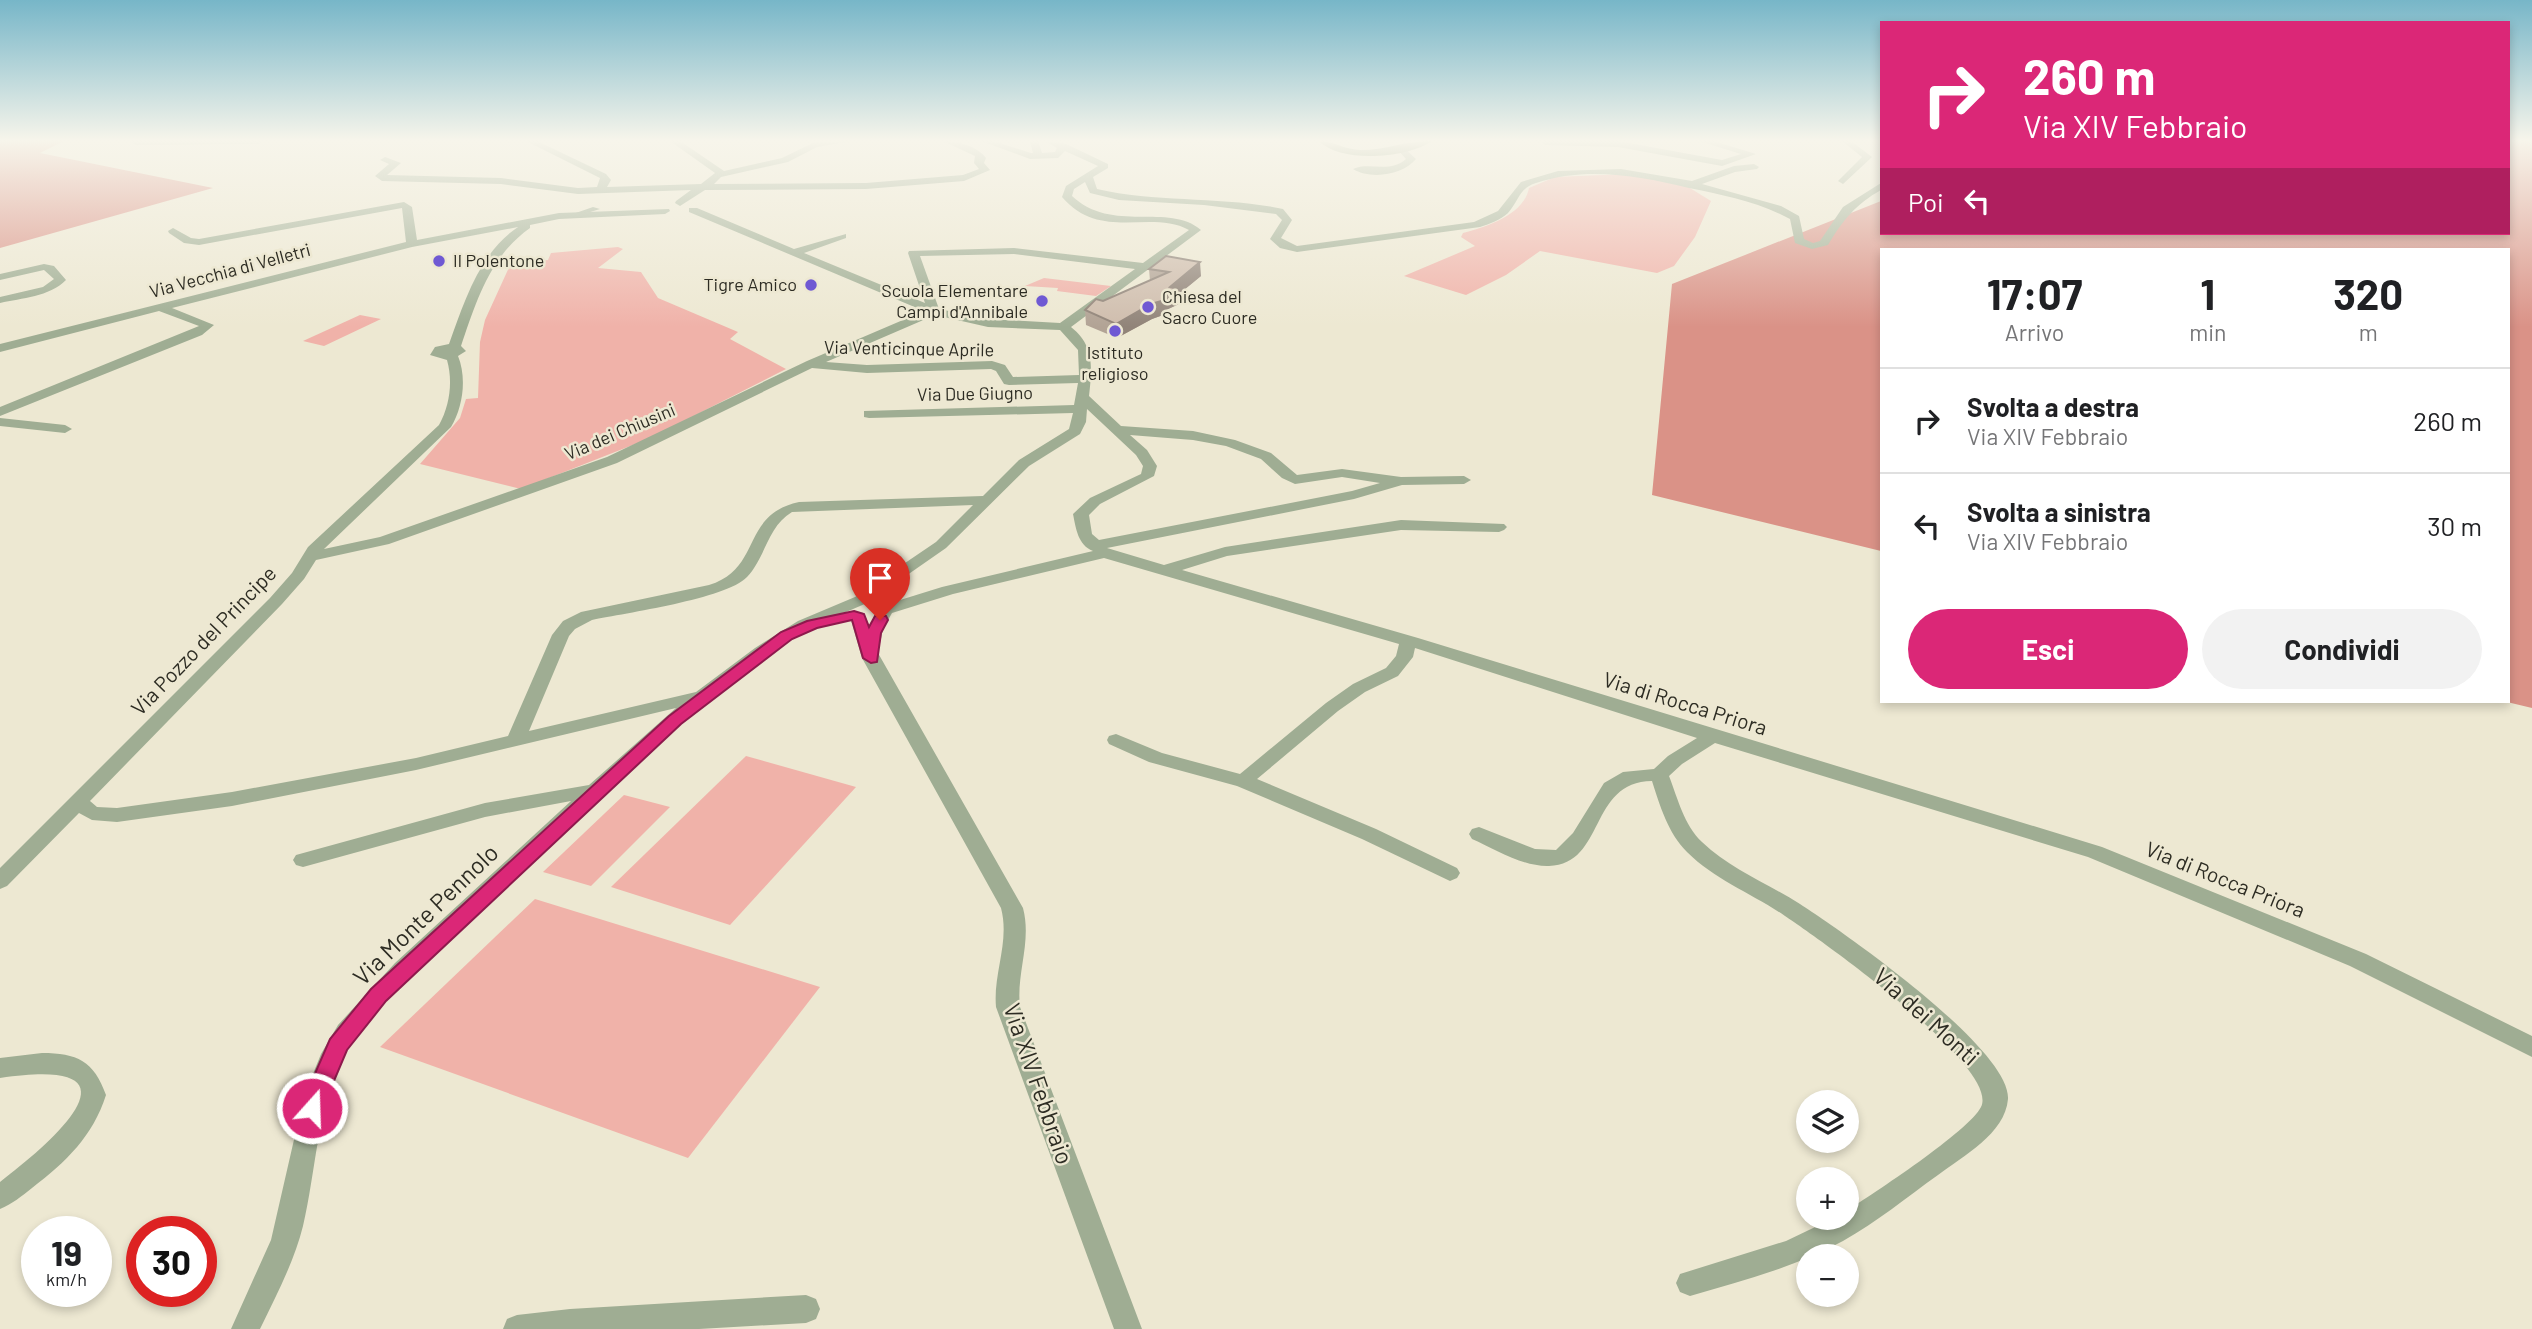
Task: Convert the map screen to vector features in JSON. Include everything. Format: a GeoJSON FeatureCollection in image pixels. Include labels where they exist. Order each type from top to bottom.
{"type":"FeatureCollection","features":[{"type":"Feature","properties":{"kind":"street"},"geometry":{"type":"LineString","coordinates":[[552,218],[665,211],[677,214],[694,207],[697,203]]}},
{"type":"Feature","properties":{"kind":"street"},"geometry":{"type":"LineString","coordinates":[[665,211],[670,206],[680,204],[694,207],[934,311],[988,323],[1063,327],[1196,229],[1184,224],[1111,219],[1081,209],[1072,203]]}},
{"type":"Feature","properties":{"kind":"street"},"geometry":{"type":"LineString","coordinates":[[1211,203],[1279,211],[1287,220],[1276,241],[1297,249],[1476,225],[1503,213],[1509,203]]}},
{"type":"Feature","properties":{"kind":"street"},"geometry":{"type":"LineString","coordinates":[[1754,203],[1786,212],[1795,220],[1799,242],[1812,246],[1824,243],[1837,218],[1854,203]]}},
{"type":"Feature","properties":{"kind":"street"},"geometry":{"type":"LineString","coordinates":[[173,231],[188,242],[202,242],[404,205],[407,207],[412,244]]}},
{"type":"Feature","properties":{"kind":"street"},"geometry":{"type":"LineString","coordinates":[[574,215],[596,209]]}},
{"type":"Feature","properties":{"kind":"street","name":"Via Vecchia di Velletri"},"geometry":{"type":"LineString","coordinates":[[0,348],[412,244],[552,218]]}},
{"type":"Feature","properties":{"kind":"street","name":"Via Pozzo del Principe"},"geometry":{"type":"LineString","coordinates":[[0,881],[276,601],[298,576],[309,557],[450,419],[455,406],[453,351],[496,250],[520,229],[552,218]]}},
{"type":"Feature","properties":{"kind":"street"},"geometry":{"type":"LineString","coordinates":[[795,253],[842,236]]}},
{"type":"Feature","properties":{"kind":"street"},"geometry":{"type":"LineString","coordinates":[[934,311],[914,253],[1014,251],[1146,267]]}},
{"type":"Feature","properties":{"kind":"street"},"geometry":{"type":"LineString","coordinates":[[0,277],[47,267],[60,281],[47,289],[0,300]]}},
{"type":"Feature","properties":{"kind":"street"},"geometry":{"type":"LineString","coordinates":[[0,412],[201,330],[208,324],[158,307]]}},
{"type":"Feature","properties":{"kind":"street","name":"Via dei Chiusini"},"geometry":{"type":"LineString","coordinates":[[309,557],[357,549],[392,539],[605,462],[810,364],[934,311]]}},
{"type":"Feature","properties":{"kind":"street"},"geometry":{"type":"LineString","coordinates":[[1063,327],[1083,346],[1086,358],[1082,395],[1145,457],[1150,472],[1144,478],[1095,501],[1083,511],[1081,525],[1087,540],[1099,550]]}},
{"type":"Feature","properties":{"kind":"street","name":"Via Venticinque Aprile"},"geometry":{"type":"LineString","coordinates":[[810,364],[867,369],[992,365],[1001,368],[1009,381],[1082,395]]}},
{"type":"Feature","properties":{"kind":"street","name":"Via Due Giugno"},"geometry":{"type":"LineString","coordinates":[[869,414],[1082,395]]}},
{"type":"Feature","properties":{"kind":"street","name":"Via Monte Pennolo"},"geometry":{"type":"LineString","coordinates":[[245,1329],[272,1273],[286,1235],[309,1116],[323,1076],[338,1046],[379,995],[598,790],[704,696],[787,636],[858,608],[946,541],[1027,460],[1075,431],[1082,395]]}},
{"type":"Feature","properties":{"kind":"street"},"geometry":{"type":"LineString","coordinates":[[0,422],[65,429]]}},
{"type":"Feature","properties":{"kind":"street"},"geometry":{"type":"LineString","coordinates":[[1117,430],[1173,434],[1233,444],[1269,458],[1294,480],[1347,473],[1401,481],[1464,481]]}},
{"type":"Feature","properties":{"kind":"street"},"geometry":{"type":"LineString","coordinates":[[858,608],[948,590],[1099,550],[1354,495],[1401,481]]}},
{"type":"Feature","properties":{"kind":"street"},"geometry":{"type":"LineString","coordinates":[[516,740],[561,635],[569,625],[587,616],[712,589],[730,582],[747,566],[765,529],[781,510],[799,506],[986,500]]}},
{"type":"Feature","properties":{"kind":"street"},"geometry":{"type":"LineString","coordinates":[[1163,571],[1225,552],[1401,525],[1499,527]]}},
{"type":"Feature","properties":{"kind":"street","name":"Via di Rocca Priora"},"geometry":{"type":"LineString","coordinates":[[1099,550],[1163,571],[1408,640],[1713,737],[2095,852],[2358,960],[2532,1047]]}},
{"type":"Feature","properties":{"kind":"street","name":"Via Monte Pennolo"},"geometry":{"type":"LineString","coordinates":[[884,604],[905,570]]}},
{"type":"Feature","properties":{"kind":"street"},"geometry":{"type":"LineString","coordinates":[[871,658],[873,633],[884,604]]}},
{"type":"Feature","properties":{"kind":"street","name":"Via XIV Febbraio"},"geometry":{"type":"LineString","coordinates":[[858,608],[871,658],[1012,908],[1018,934],[1006,979],[1010,1014],[1128,1329]]}},
{"type":"Feature","properties":{"kind":"street"},"geometry":{"type":"LineString","coordinates":[[1243,781],[1332,707],[1359,688],[1392,672],[1401,662],[1408,640]]}},
{"type":"Feature","properties":{"kind":"street"},"geometry":{"type":"LineString","coordinates":[[78,802],[88,811],[99,814],[153,811],[354,777],[704,696]]}},
{"type":"Feature","properties":{"kind":"street"},"geometry":{"type":"LineString","coordinates":[[1479,834],[1540,857],[1562,857],[1573,848],[1601,800],[1614,784],[1634,776],[1659,775],[1675,760],[1713,737]]}},
{"type":"Feature","properties":{"kind":"street"},"geometry":{"type":"LineString","coordinates":[[1116,740],[1156,758],[1243,781],[1369,834],[1450,873]]}},
{"type":"Feature","properties":{"kind":"street","name":"Via dei Monti"},"geometry":{"type":"LineString","coordinates":[[1659,775],[1679,824],[1693,846],[1723,869],[1818,927],[1884,977],[1967,1050],[1986,1073],[1996,1093],[1992,1111],[1969,1138],[1852,1222],[1786,1254],[1690,1283]]}},
{"type":"Feature","properties":{"kind":"street"},"geometry":{"type":"LineString","coordinates":[[303,860],[485,810],[598,790]]}},
{"type":"Feature","properties":{"kind":"street"},"geometry":{"type":"LineString","coordinates":[[0,1068],[40,1063],[70,1066],[84,1075],[94,1095],[88,1114],[73,1135],[40,1166],[0,1197]]}},
{"type":"Feature","properties":{"kind":"street"},"geometry":{"type":"LineString","coordinates":[[517,1329],[570,1323],[806,1309]]}},
{"type":"Feature","properties":{"kind":"shaded area"},"geometry":{"type":"Polygon","coordinates":[[[0,203],[160,203],[0,248],[0,203]]]}},
{"type":"Feature","properties":{"kind":"shaded area"},"geometry":{"type":"Polygon","coordinates":[[[1522,203],[1710,203],[1695,237],[1674,266],[1657,273],[1540,251],[1506,275],[1466,295],[1404,276],[1475,246],[1461,237],[1463,233],[1493,223],[1522,203]]]}},
{"type":"Feature","properties":{"kind":"shaded area"},"geometry":{"type":"Polygon","coordinates":[[[1876,203],[1880,203],[1880,235],[2510,235],[2510,203],[2532,203],[2532,708],[2510,703],[2510,248],[1880,248],[1880,551],[1652,495],[1672,284],[1876,203]]]}},
{"type":"Feature","properties":{"kind":"shaded area"},"geometry":{"type":"Polygon","coordinates":[[[618,247],[623,249],[598,268],[641,272],[658,298],[738,332],[730,339],[786,369],[648,439],[521,489],[420,464],[460,418],[466,399],[478,398],[480,342],[485,320],[511,263],[548,260],[551,253],[618,247]]]}},
{"type":"Feature","properties":{"kind":"shaded area"},"geometry":{"type":"Polygon","coordinates":[[[1044,278],[1111,286],[1096,296],[1057,291],[1058,288],[1025,286],[1044,278]]]}},
{"type":"Feature","properties":{"kind":"shaded area"},"geometry":{"type":"Polygon","coordinates":[[[360,315],[381,319],[324,346],[303,341],[360,315]]]}},
{"type":"Feature","properties":{"kind":"shaded area"},"geometry":{"type":"Polygon","coordinates":[[[746,756],[856,787],[730,925],[611,887],[746,756]]]}},
{"type":"Feature","properties":{"kind":"shaded area"},"geometry":{"type":"Polygon","coordinates":[[[624,795],[670,807],[591,886],[543,872],[624,795]]]}},
{"type":"Feature","properties":{"kind":"shaded area"},"geometry":{"type":"Polygon","coordinates":[[[535,899],[820,987],[688,1158],[380,1047],[535,899]]]}},
{"type":"Feature","properties":{"kind":"building"},"geometry":{"type":"Polygon","coordinates":[[[1166,256],[1200,262],[1170,287],[1178,289],[1164,296],[1165,300],[1151,304],[1116,324],[1085,310],[1096,299],[1103,301],[1169,272],[1149,269],[1166,256]]]}},
{"type":"Feature","properties":{"kind":"place","name":"Il Polentone"},"geometry":{"type":"Point","coordinates":[439,261]}},
{"type":"Feature","properties":{"kind":"place","name":"Tigre Amico"},"geometry":{"type":"Point","coordinates":[811,285]}},
{"type":"Feature","properties":{"kind":"place","name":"Scuola Elementare Campi d'Annibale"},"geometry":{"type":"Point","coordinates":[1042,301]}},
{"type":"Feature","properties":{"kind":"place","name":"Chiesa del Sacro Cuore"},"geometry":{"type":"Point","coordinates":[1148,307]}},
{"type":"Feature","properties":{"kind":"place","name":"Istituto religioso"},"geometry":{"type":"Point","coordinates":[1115,331]}},
{"type":"Feature","properties":{"kind":"route"},"geometry":{"type":"LineString","coordinates":[[312,1108],[323,1076],[338,1046],[379,995],[675,720],[765,651],[812,624],[854,615],[858,617],[871,658],[874,628],[880,620]]}}]}
